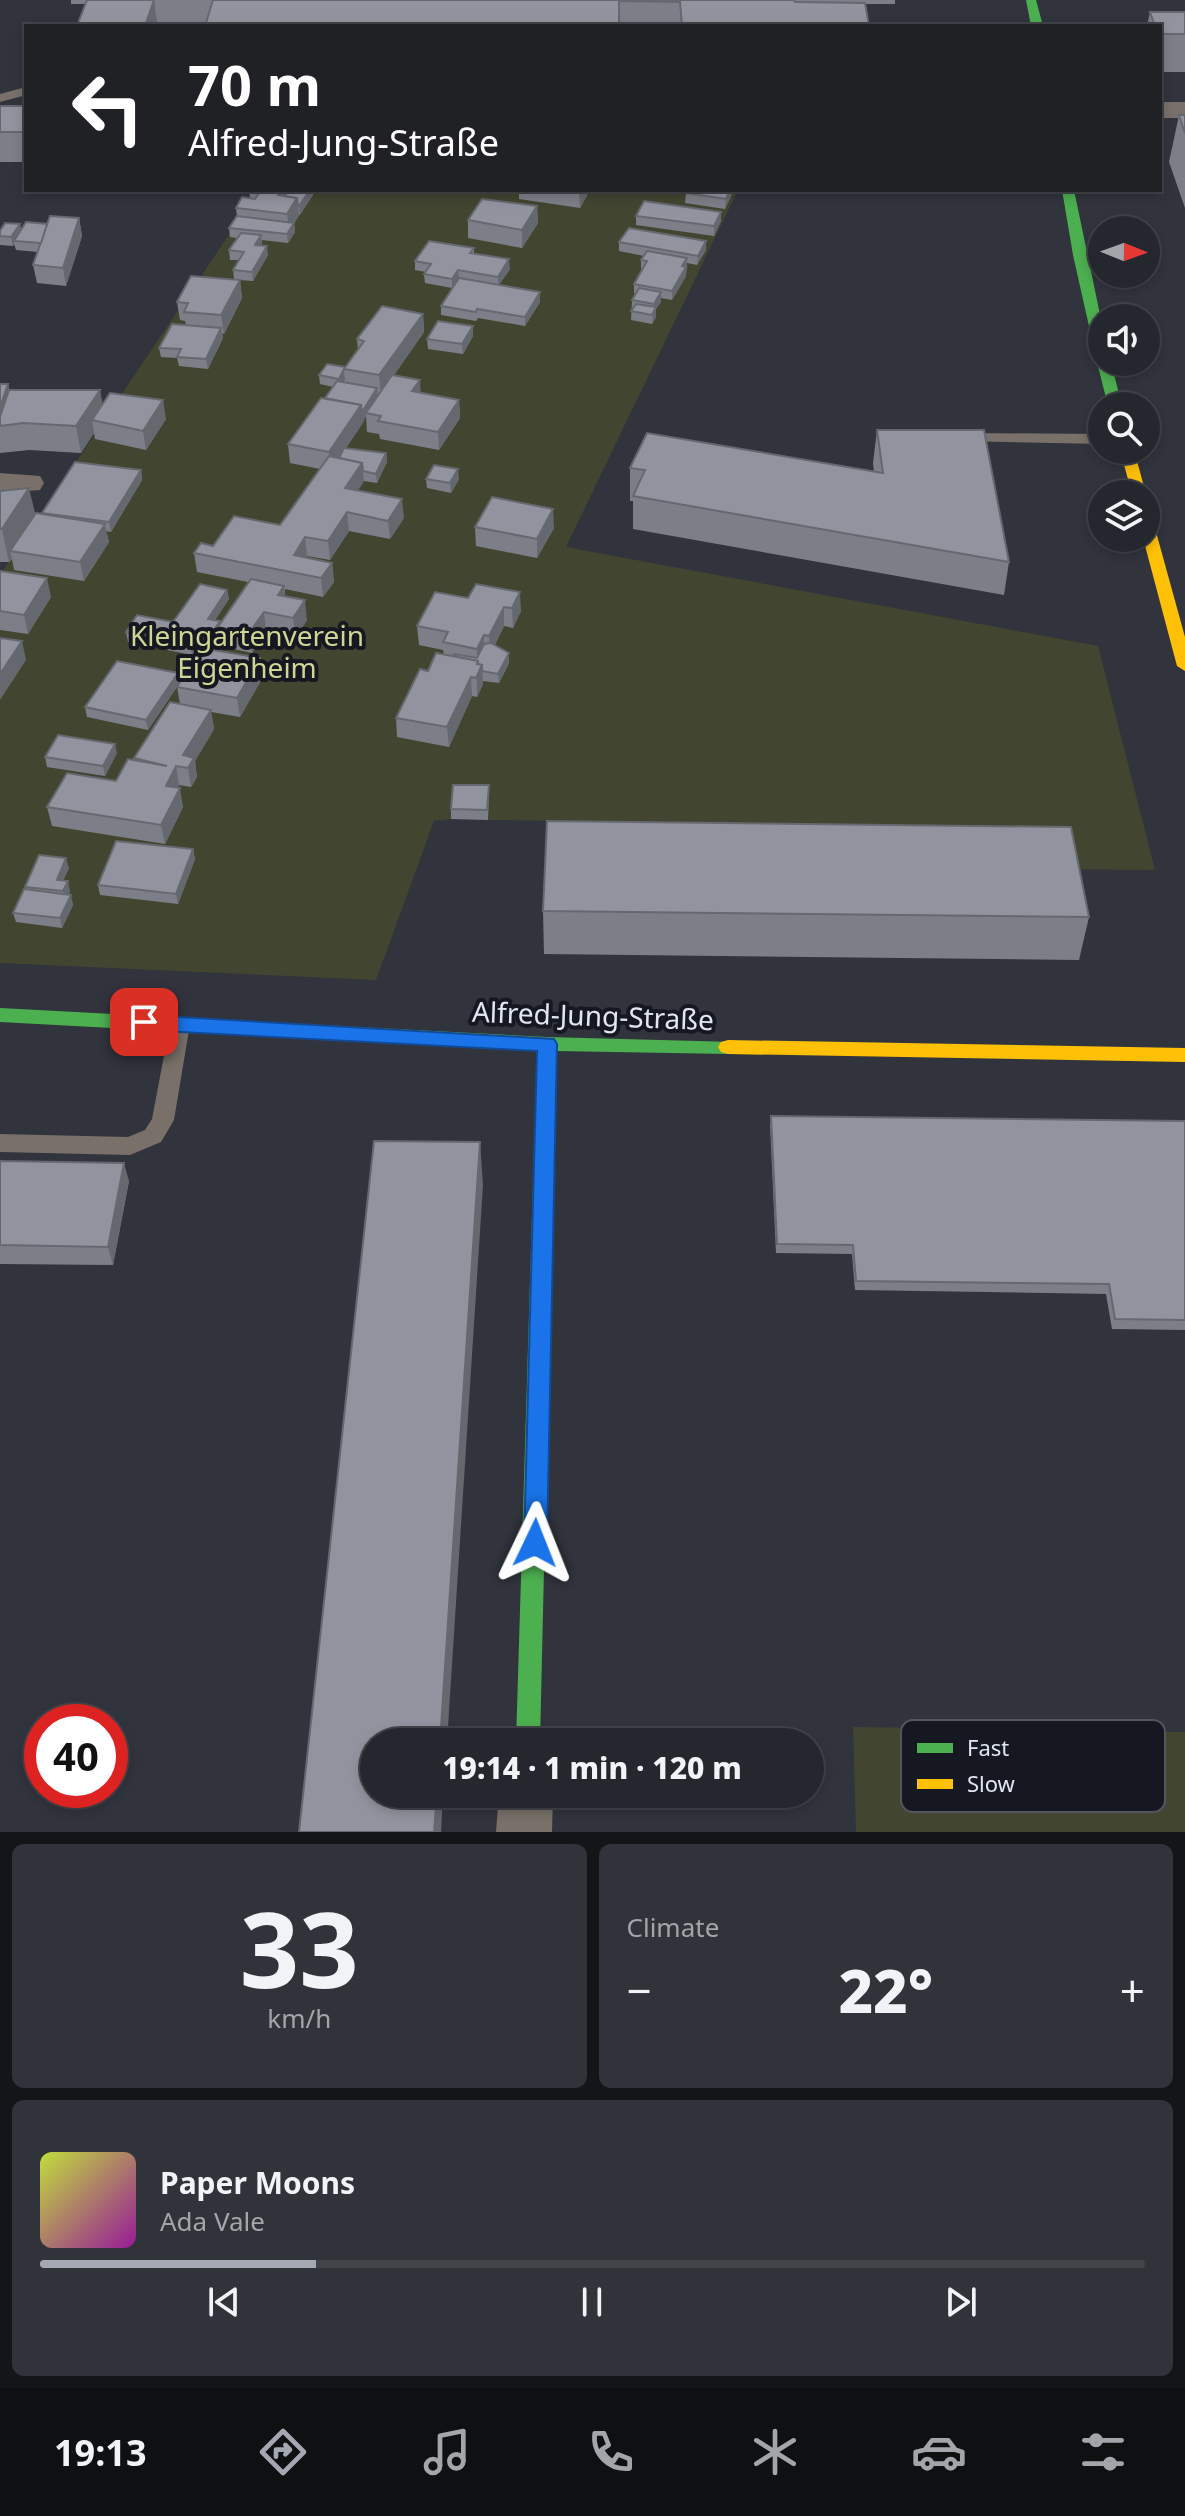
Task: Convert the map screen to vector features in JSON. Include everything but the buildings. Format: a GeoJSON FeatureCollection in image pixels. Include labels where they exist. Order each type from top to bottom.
{"type":"FeatureCollection","features":[{"type":"Feature","properties":{"kind":"street"},"geometry":{"type":"LineString","coordinates":[[1031,0],[1037,24]]}},
{"type":"Feature","properties":{"kind":"street"},"geometry":{"type":"LineString","coordinates":[[0,107],[24,107]]}},
{"type":"Feature","properties":{"kind":"street"},"geometry":{"type":"LineString","coordinates":[[1162,110],[1185,110]]}},
{"type":"Feature","properties":{"kind":"street"},"geometry":{"type":"LineString","coordinates":[[1068,192],[1090,304]]}},
{"type":"Feature","properties":{"kind":"street"},"geometry":{"type":"LineString","coordinates":[[1154,552],[1185,666]]}},
{"type":"Feature","properties":{"kind":"street","name":"Alfred-Jung-Straße"},"geometry":{"type":"LineString","coordinates":[[0,1015],[547,1044],[1185,1055]]}},
{"type":"Feature","properties":{"kind":"street"},"geometry":{"type":"LineString","coordinates":[[528,1728],[547,1044]]}},
{"type":"Feature","properties":{"kind":"street"},"geometry":{"type":"LineString","coordinates":[[524,1832],[525,1808]]}},
{"type":"Feature","properties":{"kind":"lane"},"geometry":{"type":"LineString","coordinates":[[0,98],[24,92]]}},
{"type":"Feature","properties":{"kind":"lane"},"geometry":{"type":"LineString","coordinates":[[967,438],[1088,439]]}},
{"type":"Feature","properties":{"kind":"lane"},"geometry":{"type":"LineString","coordinates":[[0,1143],[130,1146],[153,1136],[163,1120],[180,1024]]}},
{"type":"Feature","properties":{"kind":"green space","name":"Kleingartenverein Eigenheim"},"geometry":{"type":"Polygon","coordinates":[[[258,192],[737,192],[566,547],[1098,646],[1155,870],[682,866],[680,822],[488,820],[453,795],[451,819],[434,821],[376,980],[0,963],[0,575],[258,192]]]}},
{"type":"Feature","properties":{"kind":"green space"},"geometry":{"type":"Polygon","coordinates":[[[853,1727],[901,1728],[901,1812],[1165,1812],[1165,1732],[1185,1732],[1185,1832],[856,1832],[853,1727]]]}},
{"type":"Feature","properties":{"kind":"traffic: fast"},"geometry":{"type":"LineString","coordinates":[[1031,0],[1037,24]]}},
{"type":"Feature","properties":{"kind":"traffic: fast"},"geometry":{"type":"LineString","coordinates":[[1068,192],[1090,304]]}},
{"type":"Feature","properties":{"kind":"traffic: fast"},"geometry":{"type":"LineString","coordinates":[[1108,376],[1112,392]]}},
{"type":"Feature","properties":{"kind":"traffic: fast"},"geometry":{"type":"LineString","coordinates":[[0,1015],[547,1044],[728,1047]]}},
{"type":"Feature","properties":{"kind":"traffic: fast"},"geometry":{"type":"LineString","coordinates":[[528,1728],[547,1044]]}},
{"type":"Feature","properties":{"kind":"traffic: slow"},"geometry":{"type":"LineString","coordinates":[[1131,464],[1135,480]]}},
{"type":"Feature","properties":{"kind":"traffic: slow"},"geometry":{"type":"LineString","coordinates":[[1154,552],[1185,666]]}},
{"type":"Feature","properties":{"kind":"traffic: slow"},"geometry":{"type":"LineString","coordinates":[[728,1047],[1185,1055]]}},
{"type":"Feature","properties":{"kind":"route"},"geometry":{"type":"LineString","coordinates":[[144,1022],[547,1044],[535,1543]]}}]}
